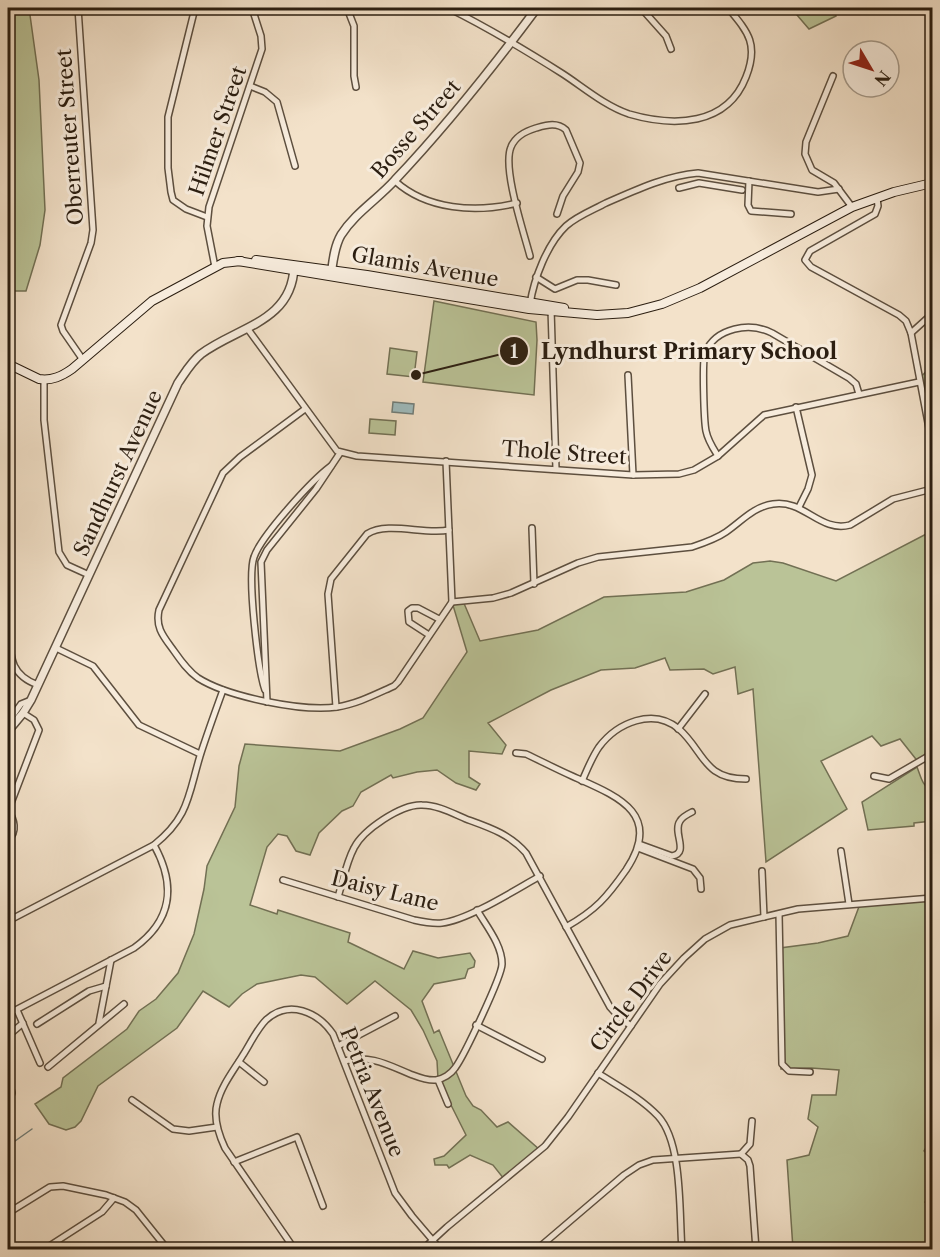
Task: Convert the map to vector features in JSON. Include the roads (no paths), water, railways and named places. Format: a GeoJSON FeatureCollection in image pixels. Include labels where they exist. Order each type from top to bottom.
{"type":"FeatureCollection","features":[{"type":"Feature","properties":{"kind":"main road","name":"Glamis Avenue"},"geometry":{"type":"LineString","coordinates":[[44,380],[64,375],[152,301],[223,263],[238,261],[331,272],[572,314],[628,313],[648,309],[700,288],[852,207],[933,183]]}},
{"type":"Feature","properties":{"kind":"main road"},"geometry":{"type":"LineString","coordinates":[[8,364],[44,380]]}},
{"type":"Feature","properties":{"kind":"street","name":"Oberreuter Street"},"geometry":{"type":"LineString","coordinates":[[78,8],[93,230],[91,243],[61,325],[72,346],[83,360]]}},
{"type":"Feature","properties":{"kind":"street"},"geometry":{"type":"LineString","coordinates":[[195,8],[168,117],[168,168],[173,200],[207,217]]}},
{"type":"Feature","properties":{"kind":"street","name":"Hilmer Street"},"geometry":{"type":"LineString","coordinates":[[215,267],[207,217],[261,55],[262,42],[252,8]]}},
{"type":"Feature","properties":{"kind":"street"},"geometry":{"type":"LineString","coordinates":[[347,8],[354,26],[356,87]]}},
{"type":"Feature","properties":{"kind":"street"},"geometry":{"type":"LineString","coordinates":[[448,8],[511,42],[623,111],[656,118],[695,120],[710,115],[729,104],[740,92],[750,68],[753,50],[750,38],[728,8]]}},
{"type":"Feature","properties":{"kind":"street","name":"Bosse Street"},"geometry":{"type":"LineString","coordinates":[[331,272],[336,245],[342,233],[395,181],[452,116],[537,8]]}},
{"type":"Feature","properties":{"kind":"street"},"geometry":{"type":"LineString","coordinates":[[641,8],[666,36],[671,49]]}},
{"type":"Feature","properties":{"kind":"street"},"geometry":{"type":"LineString","coordinates":[[833,76],[805,150],[812,170],[834,183],[852,207]]}},
{"type":"Feature","properties":{"kind":"street"},"geometry":{"type":"LineString","coordinates":[[250,86],[265,92],[277,102],[295,166]]}},
{"type":"Feature","properties":{"kind":"street"},"geometry":{"type":"LineString","coordinates":[[530,256],[508,156],[516,139],[528,131],[558,125],[566,130],[580,164],[578,172],[562,196],[557,214]]}},
{"type":"Feature","properties":{"kind":"street"},"geometry":{"type":"LineString","coordinates":[[529,306],[536,277],[554,243],[567,225],[633,190],[682,174],[698,173],[818,192],[840,189]]}},
{"type":"Feature","properties":{"kind":"street"},"geometry":{"type":"LineString","coordinates":[[395,181],[429,202],[450,206],[488,208],[517,203]]}},
{"type":"Feature","properties":{"kind":"street"},"geometry":{"type":"LineString","coordinates":[[749,181],[748,205],[751,211],[791,214]]}},
{"type":"Feature","properties":{"kind":"street"},"geometry":{"type":"LineString","coordinates":[[679,188],[699,183],[742,190]]}},
{"type":"Feature","properties":{"kind":"street"},"geometry":{"type":"LineString","coordinates":[[877,198],[878,206],[875,214],[810,251],[805,260],[811,267],[904,319],[911,333],[933,444]]}},
{"type":"Feature","properties":{"kind":"street","name":"Sandhurst Avenue"},"geometry":{"type":"LineString","coordinates":[[8,731],[31,700],[184,373],[201,354],[271,314],[286,299],[291,290],[294,267]]}},
{"type":"Feature","properties":{"kind":"street"},"geometry":{"type":"LineString","coordinates":[[536,277],[555,289],[577,280],[616,285]]}},
{"type":"Feature","properties":{"kind":"street"},"geometry":{"type":"LineString","coordinates":[[551,309],[556,469]]}},
{"type":"Feature","properties":{"kind":"street"},"geometry":{"type":"LineString","coordinates":[[911,333],[933,314]]}},
{"type":"Feature","properties":{"kind":"street"},"geometry":{"type":"LineString","coordinates":[[718,456],[705,430],[704,358],[709,347],[719,336],[737,327],[760,328],[772,333],[849,378],[856,384],[859,394]]}},
{"type":"Feature","properties":{"kind":"street"},"geometry":{"type":"LineString","coordinates":[[247,328],[340,453],[316,489],[267,550],[261,562],[267,671],[266,693]]}},
{"type":"Feature","properties":{"kind":"street"},"geometry":{"type":"LineString","coordinates":[[628,375],[633,475]]}},
{"type":"Feature","properties":{"kind":"street"},"geometry":{"type":"LineString","coordinates":[[44,380],[44,420],[59,552],[67,565],[89,575]]}},
{"type":"Feature","properties":{"kind":"street","name":"Thole Street"},"geometry":{"type":"LineString","coordinates":[[340,453],[633,475],[687,473],[732,446],[760,417],[796,407],[919,382]]}},
{"type":"Feature","properties":{"kind":"street"},"geometry":{"type":"LineString","coordinates":[[796,407],[812,475],[799,507]]}},
{"type":"Feature","properties":{"kind":"street"},"geometry":{"type":"LineString","coordinates":[[306,409],[240,457],[223,473],[159,610],[157,624],[160,632],[185,666],[199,679],[223,690],[267,702],[311,707],[336,707],[356,702],[394,686],[400,680],[452,602],[446,461]]}},
{"type":"Feature","properties":{"kind":"street"},"geometry":{"type":"LineString","coordinates":[[267,702],[259,661],[251,578],[253,560],[260,546],[301,494],[332,465]]}},
{"type":"Feature","properties":{"kind":"street"},"geometry":{"type":"LineString","coordinates":[[452,602],[493,598],[511,593],[578,563],[598,557],[702,544],[728,531],[752,511],[763,506],[777,503],[799,507],[829,526],[843,527],[892,499],[933,489]]}},
{"type":"Feature","properties":{"kind":"street"},"geometry":{"type":"LineString","coordinates":[[532,528],[534,584]]}},
{"type":"Feature","properties":{"kind":"street"},"geometry":{"type":"LineString","coordinates":[[336,707],[328,594],[331,579],[367,534],[373,531],[385,529],[449,531]]}},
{"type":"Feature","properties":{"kind":"street"},"geometry":{"type":"LineString","coordinates":[[429,635],[409,622],[408,611],[418,608],[439,619]]}},
{"type":"Feature","properties":{"kind":"street"},"geometry":{"type":"LineString","coordinates":[[8,624],[14,668],[23,678],[38,685]]}},
{"type":"Feature","properties":{"kind":"street"},"geometry":{"type":"LineString","coordinates":[[56,648],[93,666],[140,725],[200,754]]}},
{"type":"Feature","properties":{"kind":"street"},"geometry":{"type":"LineString","coordinates":[[8,921],[154,845],[174,826],[187,806],[200,754],[223,690]]}},
{"type":"Feature","properties":{"kind":"street"},"geometry":{"type":"LineString","coordinates":[[678,729],[705,694]]}},
{"type":"Feature","properties":{"kind":"street"},"geometry":{"type":"LineString","coordinates":[[8,722],[21,704],[31,700]]}},
{"type":"Feature","properties":{"kind":"street"},"geometry":{"type":"LineString","coordinates":[[8,840],[14,828],[14,821],[8,810],[39,730],[34,720],[23,713]]}},
{"type":"Feature","properties":{"kind":"street"},"geometry":{"type":"LineString","coordinates":[[582,781],[599,747],[628,724],[639,719],[658,718],[678,729],[711,768],[730,777],[746,779]]}},
{"type":"Feature","properties":{"kind":"street"},"geometry":{"type":"LineString","coordinates":[[516,753],[526,754],[614,796],[629,807],[639,822],[641,832],[639,846],[628,867],[606,898],[589,914],[566,927]]}},
{"type":"Feature","properties":{"kind":"street"},"geometry":{"type":"LineString","coordinates":[[874,776],[889,779],[933,754]]}},
{"type":"Feature","properties":{"kind":"street"},"geometry":{"type":"LineString","coordinates":[[338,897],[357,842],[368,831],[393,814],[413,805],[427,805],[447,811],[506,835],[526,853],[540,876],[610,1007],[631,1026]]}},
{"type":"Feature","properties":{"kind":"street"},"geometry":{"type":"LineString","coordinates":[[639,846],[672,856],[677,855],[681,847],[677,825],[682,818],[692,812]]}},
{"type":"Feature","properties":{"kind":"street"},"geometry":{"type":"LineString","coordinates":[[8,1014],[134,948],[149,936],[165,910],[168,896],[164,865],[154,845]]}},
{"type":"Feature","properties":{"kind":"street"},"geometry":{"type":"LineString","coordinates":[[639,846],[693,869],[700,878],[702,889]]}},
{"type":"Feature","properties":{"kind":"street"},"geometry":{"type":"LineString","coordinates":[[841,850],[849,904]]}},
{"type":"Feature","properties":{"kind":"street"},"geometry":{"type":"LineString","coordinates":[[762,871],[764,916]]}},
{"type":"Feature","properties":{"kind":"street","name":"Daisy Lane"},"geometry":{"type":"LineString","coordinates":[[284,880],[414,920],[435,924],[454,921],[540,876]]}},
{"type":"Feature","properties":{"kind":"street","name":"Circle Drive"},"geometry":{"type":"LineString","coordinates":[[423,1250],[544,1146],[557,1132],[660,984],[695,947],[730,925],[798,909],[933,898]]}},
{"type":"Feature","properties":{"kind":"street"},"geometry":{"type":"LineString","coordinates":[[344,1061],[363,1058],[376,1060],[422,1078],[438,1080],[456,1068],[498,981],[502,962],[497,944],[477,910]]}},
{"type":"Feature","properties":{"kind":"street"},"geometry":{"type":"LineString","coordinates":[[779,914],[782,1064],[789,1071],[810,1072]]}},
{"type":"Feature","properties":{"kind":"street"},"geometry":{"type":"LineString","coordinates":[[99,1024],[111,960]]}},
{"type":"Feature","properties":{"kind":"street"},"geometry":{"type":"LineString","coordinates":[[37,1024],[88,991],[106,986]]}},
{"type":"Feature","properties":{"kind":"street"},"geometry":{"type":"LineString","coordinates":[[48,1067],[124,1004]]}},
{"type":"Feature","properties":{"kind":"street"},"geometry":{"type":"LineString","coordinates":[[17,1010],[40,1063]]}},
{"type":"Feature","properties":{"kind":"street","name":"Petria Avenue"},"geometry":{"type":"LineString","coordinates":[[295,1250],[225,1149],[217,1127],[216,1105],[238,1062],[264,1022],[279,1012],[290,1010],[309,1012],[322,1020],[333,1034],[395,1192],[441,1250]]}},
{"type":"Feature","properties":{"kind":"street"},"geometry":{"type":"LineString","coordinates":[[338,1046],[395,1016]]}},
{"type":"Feature","properties":{"kind":"street"},"geometry":{"type":"LineString","coordinates":[[8,1036],[23,1023]]}},
{"type":"Feature","properties":{"kind":"street"},"geometry":{"type":"LineString","coordinates":[[476,1025],[542,1059]]}},
{"type":"Feature","properties":{"kind":"street"},"geometry":{"type":"LineString","coordinates":[[238,1062],[264,1082]]}},
{"type":"Feature","properties":{"kind":"street"},"geometry":{"type":"LineString","coordinates":[[598,1073],[649,1107],[660,1118],[671,1137],[676,1158],[682,1250]]}},
{"type":"Feature","properties":{"kind":"street"},"geometry":{"type":"LineString","coordinates":[[8,1077],[12,1093],[8,1104]]}},
{"type":"Feature","properties":{"kind":"street"},"geometry":{"type":"LineString","coordinates":[[438,1080],[448,1104]]}},
{"type":"Feature","properties":{"kind":"street"},"geometry":{"type":"LineString","coordinates":[[132,1100],[173,1129],[189,1131],[217,1127]]}},
{"type":"Feature","properties":{"kind":"street"},"geometry":{"type":"LineString","coordinates":[[741,1154],[750,1144],[752,1121]]}},
{"type":"Feature","properties":{"kind":"street"},"geometry":{"type":"LineString","coordinates":[[234,1162],[297,1137],[323,1206]]}},
{"type":"Feature","properties":{"kind":"street"},"geometry":{"type":"LineString","coordinates":[[536,1250],[633,1168],[653,1160],[741,1154],[748,1160],[750,1166],[756,1250]]}},
{"type":"Feature","properties":{"kind":"street"},"geometry":{"type":"LineString","coordinates":[[8,1213],[51,1187],[63,1186],[125,1202],[136,1210],[168,1250]]}},
{"type":"Feature","properties":{"kind":"street"},"geometry":{"type":"LineString","coordinates":[[43,1250],[102,1212],[114,1198]]}},
{"type":"Feature","properties":{"kind":"water"},"geometry":{"type":"Polygon","coordinates":[[[393,402],[414,404],[413,414],[392,412],[393,402]]]}},
{"type":"Feature","properties":{"kind":"waterway"},"geometry":{"type":"LineString","coordinates":[[8,208],[13,216]]}},
{"type":"Feature","properties":{"kind":"waterway"},"geometry":{"type":"LineString","coordinates":[[8,1146],[32,1129]]}},
{"type":"Feature","properties":{"kind":"place","name":"Lyndhurst Primary School"},"geometry":{"type":"Point","coordinates":[416,375]}}]}
